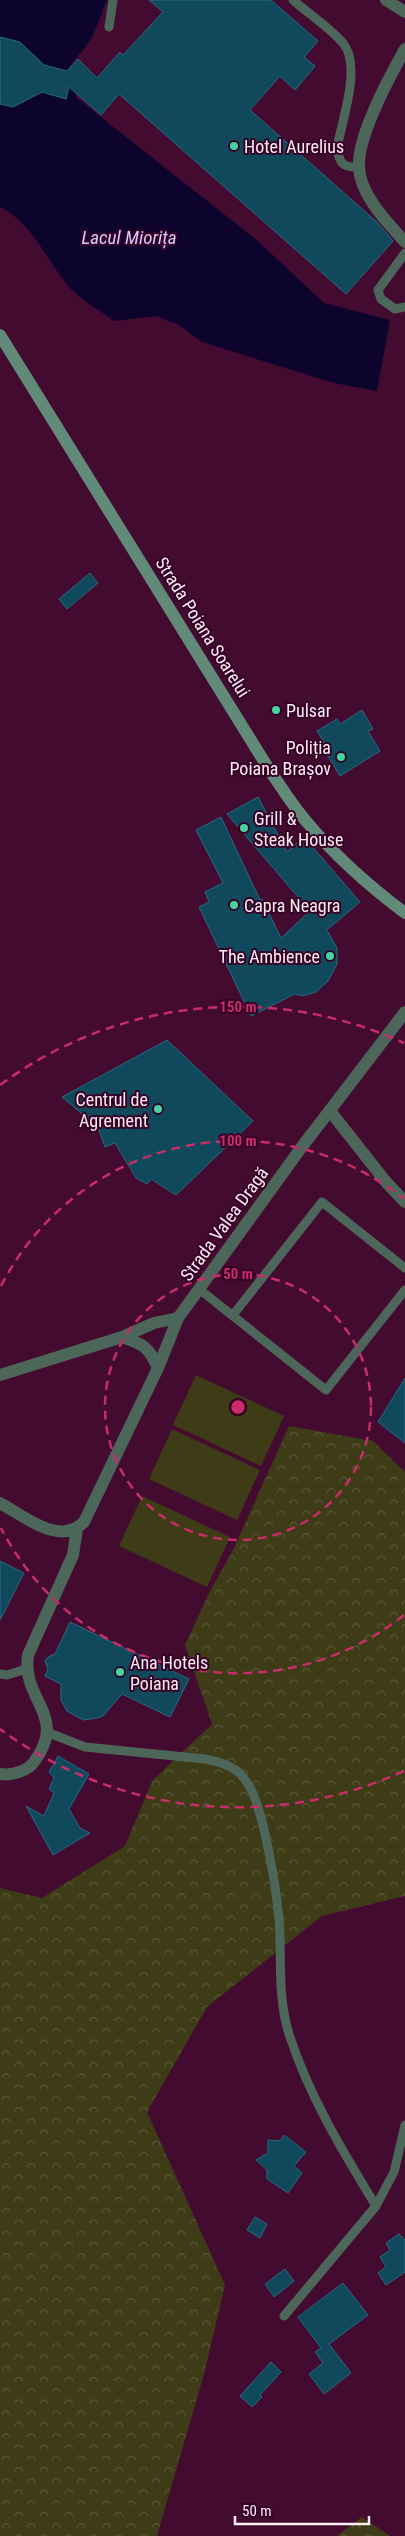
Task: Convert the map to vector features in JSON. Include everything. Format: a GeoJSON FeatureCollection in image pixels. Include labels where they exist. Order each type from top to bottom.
{"type":"FeatureCollection","features":[{"type":"Feature","properties":{"kind":"street"},"geometry":{"type":"LineString","coordinates":[[386,0],[405,12]]}},
{"type":"Feature","properties":{"kind":"street"},"geometry":{"type":"LineString","coordinates":[[405,49],[387,82],[365,132],[358,167],[368,196],[405,242]]}},
{"type":"Feature","properties":{"kind":"street","name":"Strada Poiana Soarelui"},"geometry":{"type":"LineString","coordinates":[[0,335],[270,771],[306,821],[336,854],[371,888],[405,914]]}},
{"type":"Feature","properties":{"kind":"street","name":"Strada Valea Dragă"},"geometry":{"type":"LineString","coordinates":[[26,1669],[28,1655],[73,1555],[77,1529],[90,1512],[158,1368],[178,1318],[405,1012]]}},
{"type":"Feature","properties":{"kind":"street"},"geometry":{"type":"LineString","coordinates":[[330,1111],[386,1182],[405,1202]]}},
{"type":"Feature","properties":{"kind":"street"},"geometry":{"type":"LineString","coordinates":[[0,1374],[122,1337],[154,1323],[178,1318]]}},
{"type":"Feature","properties":{"kind":"street"},"geometry":{"type":"LineString","coordinates":[[122,1337],[143,1344],[152,1353],[158,1368]]}},
{"type":"Feature","properties":{"kind":"street"},"geometry":{"type":"LineString","coordinates":[[0,1503],[52,1531],[65,1533],[77,1529]]}},
{"type":"Feature","properties":{"kind":"street"},"geometry":{"type":"LineString","coordinates":[[0,1774],[5,1775],[30,1768],[45,1748],[49,1733],[44,1711],[28,1680],[26,1669]]}},
{"type":"Feature","properties":{"kind":"lane"},"geometry":{"type":"LineString","coordinates":[[109,27],[113,0]]}},
{"type":"Feature","properties":{"kind":"lane"},"geometry":{"type":"LineString","coordinates":[[293,0],[342,42],[351,58],[352,72],[336,148],[338,160],[343,165],[347,168],[358,167]]}},
{"type":"Feature","properties":{"kind":"lane"},"geometry":{"type":"LineString","coordinates":[[405,253],[378,290],[381,299],[395,309],[405,307]]}},
{"type":"Feature","properties":{"kind":"lane"},"geometry":{"type":"LineString","coordinates":[[233,1315],[322,1202],[405,1268]]}},
{"type":"Feature","properties":{"kind":"lane"},"geometry":{"type":"LineString","coordinates":[[199,1289],[326,1390],[405,1290]]}},
{"type":"Feature","properties":{"kind":"lane"},"geometry":{"type":"LineString","coordinates":[[0,1674],[7,1675],[26,1669]]}},
{"type":"Feature","properties":{"kind":"lane"},"geometry":{"type":"LineString","coordinates":[[49,1733],[86,1747],[205,1758],[222,1763],[238,1771],[250,1788],[258,1807],[269,1848],[279,1918],[281,1989],[289,2034],[334,2138],[376,2206]]}},
{"type":"Feature","properties":{"kind":"lane"},"geometry":{"type":"LineString","coordinates":[[284,2316],[376,2206],[394,2172],[405,2125]]}},
{"type":"Feature","properties":{"kind":"green space"},"geometry":{"type":"Polygon","coordinates":[[[196,1375],[284,1416],[261,1466],[173,1425],[196,1375]]]}},
{"type":"Feature","properties":{"kind":"green space"},"geometry":{"type":"Polygon","coordinates":[[[289,1426],[373,1441],[405,1472],[405,1896],[322,1916],[207,2007],[147,2112],[225,2285],[204,2374],[157,2536],[0,2536],[0,1888],[42,1898],[125,1846],[152,1781],[212,1724],[185,1645],[208,1595],[234,1548],[289,1426]]]}},
{"type":"Feature","properties":{"kind":"green space"},"geometry":{"type":"Polygon","coordinates":[[[172,1429],[260,1470],[237,1520],[149,1479],[172,1429]]]}},
{"type":"Feature","properties":{"kind":"green space"},"geometry":{"type":"Polygon","coordinates":[[[142,1496],[230,1537],[207,1587],[119,1546],[142,1496]]]}},
{"type":"Feature","properties":{"kind":"green space"},"geometry":{"type":"Polygon","coordinates":[[[362,2517],[390,2536],[337,2536],[362,2517]]]}},
{"type":"Feature","properties":{"kind":"water","name":"Lacul Miorița"},"geometry":{"type":"Polygon","coordinates":[[[0,0],[107,0],[92,37],[75,59],[70,70],[72,87],[78,99],[258,241],[324,303],[390,320],[377,391],[334,383],[202,342],[179,325],[156,316],[114,321],[68,286],[30,232],[21,222],[0,207],[0,0]]]}},
{"type":"Feature","properties":{"kind":"building"},"geometry":{"type":"Polygon","coordinates":[[[149,0],[271,0],[318,41],[304,57],[315,66],[295,90],[280,76],[250,110],[377,222],[393,241],[346,294],[119,94],[101,115],[69,87],[66,99],[42,92],[13,107],[0,104],[0,37],[20,42],[44,65],[67,71],[78,59],[97,78],[120,52],[123,55],[163,12],[149,0]]]}},
{"type":"Feature","properties":{"kind":"building"},"geometry":{"type":"Polygon","coordinates":[[[90,573],[98,583],[67,609],[59,599],[90,573]]]}},
{"type":"Feature","properties":{"kind":"building"},"geometry":{"type":"Polygon","coordinates":[[[362,710],[373,729],[368,731],[380,751],[340,776],[320,743],[324,742],[317,731],[337,719],[340,724],[362,710]]]}},
{"type":"Feature","properties":{"kind":"building","name":"Capra Neagra"},"geometry":{"type":"Polygon","coordinates":[[[258,797],[287,852],[304,837],[360,902],[327,930],[337,948],[337,964],[328,981],[316,992],[302,996],[295,994],[251,1016],[199,907],[209,902],[205,892],[223,883],[196,830],[221,817],[260,900],[262,899],[281,938],[310,911],[227,814],[258,797]]]}},
{"type":"Feature","properties":{"kind":"building","name":"Centrul de Agrement"},"geometry":{"type":"Polygon","coordinates":[[[167,1040],[253,1121],[176,1195],[151,1179],[147,1184],[136,1178],[115,1143],[105,1147],[98,1127],[62,1097],[167,1040]]]}},
{"type":"Feature","properties":{"kind":"building"},"geometry":{"type":"Polygon","coordinates":[[[405,1378],[405,1443],[378,1422],[405,1378]]]}},
{"type":"Feature","properties":{"kind":"building"},"geometry":{"type":"Polygon","coordinates":[[[0,1561],[24,1573],[0,1620],[0,1561]]]}},
{"type":"Feature","properties":{"kind":"building","name":"Ana Hotels Poiana"},"geometry":{"type":"Polygon","coordinates":[[[70,1622],[189,1679],[170,1717],[122,1694],[103,1716],[97,1718],[83,1720],[67,1711],[61,1700],[61,1684],[45,1676],[48,1669],[45,1661],[48,1657],[55,1654],[70,1622]]]}},
{"type":"Feature","properties":{"kind":"building"},"geometry":{"type":"Polygon","coordinates":[[[58,1756],[89,1774],[69,1809],[80,1828],[90,1833],[53,1855],[26,1806],[44,1816],[54,1793],[49,1789],[54,1778],[49,1772],[58,1756]]]}},
{"type":"Feature","properties":{"kind":"building"},"geometry":{"type":"Polygon","coordinates":[[[284,2135],[306,2152],[294,2166],[302,2173],[288,2193],[267,2179],[267,2170],[256,2160],[268,2153],[268,2140],[280,2141],[284,2135]]]}},
{"type":"Feature","properties":{"kind":"building"},"geometry":{"type":"Polygon","coordinates":[[[255,2217],[267,2224],[260,2238],[247,2230],[255,2217]]]}},
{"type":"Feature","properties":{"kind":"building"},"geometry":{"type":"Polygon","coordinates":[[[399,2234],[405,2240],[405,2272],[386,2285],[378,2273],[386,2267],[380,2257],[390,2250],[386,2243],[399,2234]]]}},
{"type":"Feature","properties":{"kind":"building"},"geometry":{"type":"Polygon","coordinates":[[[285,2269],[294,2281],[274,2297],[265,2284],[285,2269]]]}},
{"type":"Feature","properties":{"kind":"building"},"geometry":{"type":"Polygon","coordinates":[[[343,2283],[368,2315],[329,2344],[351,2373],[324,2394],[309,2374],[323,2363],[315,2352],[321,2348],[298,2317],[343,2283]]]}},
{"type":"Feature","properties":{"kind":"building"},"geometry":{"type":"Polygon","coordinates":[[[271,2362],[281,2372],[252,2407],[240,2396],[271,2362]]]}},
{"type":"Feature","properties":{"kind":"place","name":"Hotel Aurelius"},"geometry":{"type":"Point","coordinates":[234,146]}},
{"type":"Feature","properties":{"kind":"place","name":"Pulsar"},"geometry":{"type":"Point","coordinates":[276,710]}},
{"type":"Feature","properties":{"kind":"place","name":"Poliția Poiana Brașov"},"geometry":{"type":"Point","coordinates":[341,757]}},
{"type":"Feature","properties":{"kind":"place","name":"Grill & Steak House"},"geometry":{"type":"Point","coordinates":[244,828]}},
{"type":"Feature","properties":{"kind":"place","name":"Capra Neagra"},"geometry":{"type":"Point","coordinates":[234,905]}},
{"type":"Feature","properties":{"kind":"place","name":"The Ambience"},"geometry":{"type":"Point","coordinates":[330,956]}},
{"type":"Feature","properties":{"kind":"place","name":"Centrul de Agrement"},"geometry":{"type":"Point","coordinates":[158,1109]}},
{"type":"Feature","properties":{"kind":"place","name":"Ana Hotels Poiana"},"geometry":{"type":"Point","coordinates":[120,1672]}}]}
